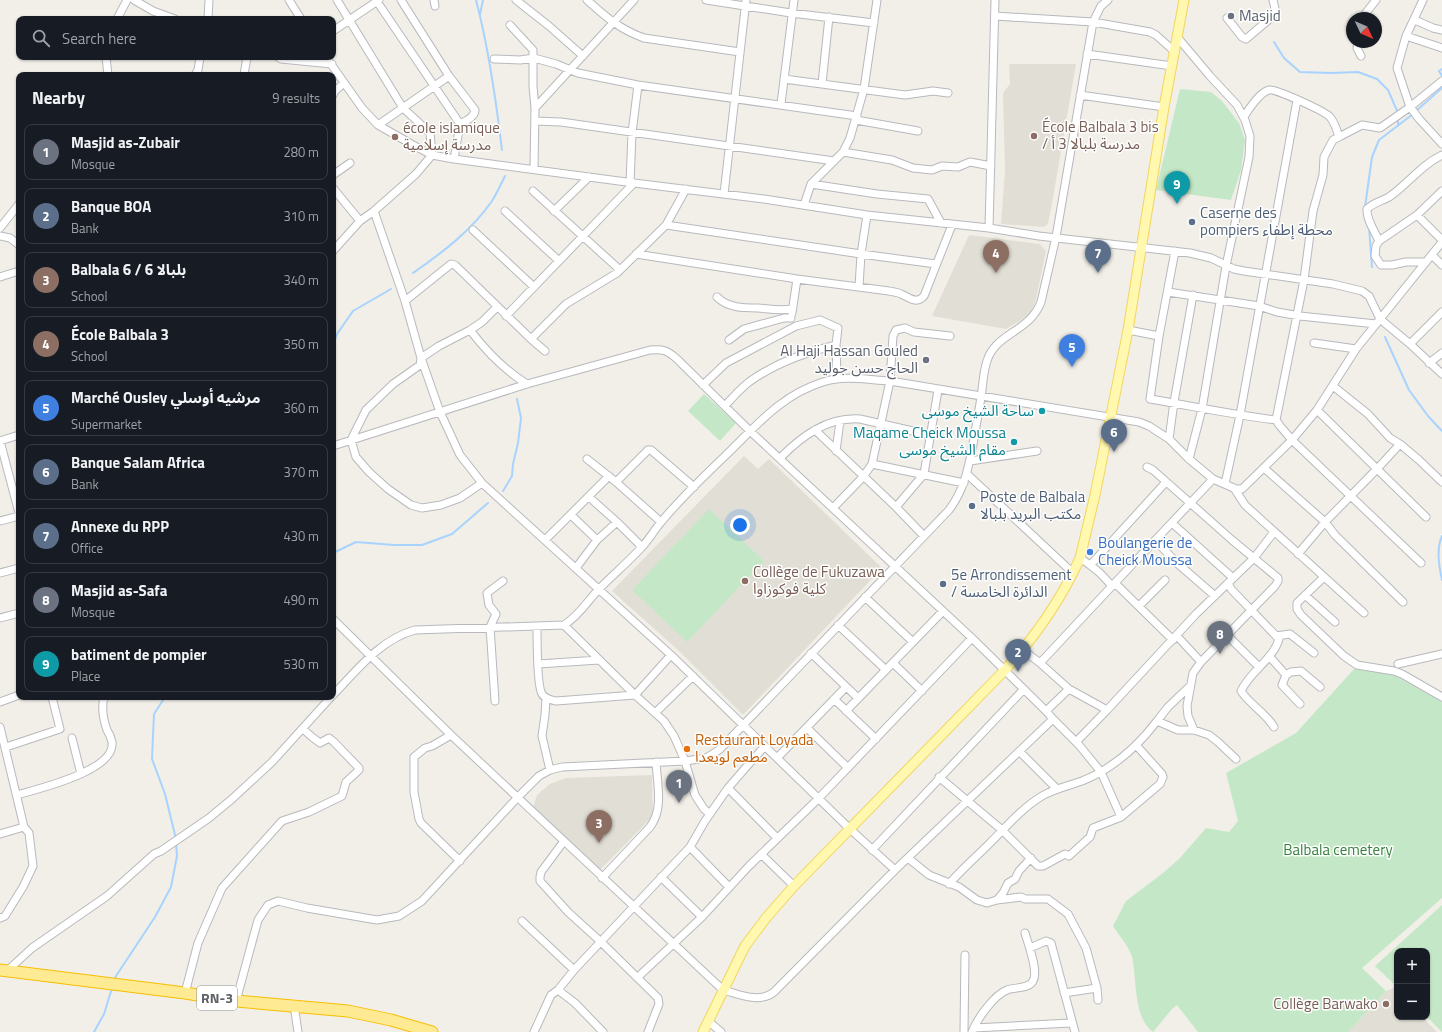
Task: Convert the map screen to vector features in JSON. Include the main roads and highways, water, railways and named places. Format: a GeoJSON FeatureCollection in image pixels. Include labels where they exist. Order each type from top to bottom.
{"type":"FeatureCollection","features":[{"type":"Feature","properties":{"kind":"highway","name":"RN-3"},"geometry":{"type":"LineString","coordinates":[[3,971],[185,993],[236,1001],[348,1011],[391,1020],[432,1032]]}},
{"type":"Feature","properties":{"kind":"main road"},"geometry":{"type":"LineString","coordinates":[[703,1032],[745,946],[754,932],[794,886],[1023,650],[1046,619],[1061,595],[1080,558],[1112,417],[1128,330],[1164,107],[1184,0]]}},
{"type":"Feature","properties":{"kind":"waterway"},"geometry":{"type":"LineString","coordinates":[[476,0],[492,75],[502,150]]}},
{"type":"Feature","properties":{"kind":"waterway"},"geometry":{"type":"LineString","coordinates":[[480,14],[483,0]]}},
{"type":"Feature","properties":{"kind":"waterway"},"geometry":{"type":"LineString","coordinates":[[1274,42],[1284,58],[1300,72],[1358,72],[1377,79],[1388,90],[1398,113]]}},
{"type":"Feature","properties":{"kind":"waterway"},"geometry":{"type":"LineString","coordinates":[[1442,69],[1439,71],[1442,76]]}},
{"type":"Feature","properties":{"kind":"waterway"},"geometry":{"type":"LineString","coordinates":[[1416,111],[1442,88]]}},
{"type":"Feature","properties":{"kind":"waterway"},"geometry":{"type":"LineString","coordinates":[[1365,207],[1372,157],[1379,140],[1413,114]]}},
{"type":"Feature","properties":{"kind":"waterway"},"geometry":{"type":"LineString","coordinates":[[1398,117],[1398,126]]}},
{"type":"Feature","properties":{"kind":"waterway"},"geometry":{"type":"LineString","coordinates":[[413,273],[445,249],[475,222],[492,201],[505,176]]}},
{"type":"Feature","properties":{"kind":"waterway"},"geometry":{"type":"LineString","coordinates":[[1369,227],[1372,267]]}},
{"type":"Feature","properties":{"kind":"waterway"},"geometry":{"type":"LineString","coordinates":[[336,337],[353,311],[391,289]]}},
{"type":"Feature","properties":{"kind":"waterway"},"geometry":{"type":"LineString","coordinates":[[1385,337],[1409,390],[1428,416],[1442,431]]}},
{"type":"Feature","properties":{"kind":"waterway"},"geometry":{"type":"LineString","coordinates":[[503,491],[512,476],[518,443],[521,418],[517,399]]}},
{"type":"Feature","properties":{"kind":"waterway"},"geometry":{"type":"LineString","coordinates":[[336,552],[356,542],[394,545],[422,545],[452,534],[488,503]]}},
{"type":"Feature","properties":{"kind":"waterway"},"geometry":{"type":"LineString","coordinates":[[1442,536],[1439,546],[1439,563],[1442,580]]}},
{"type":"Feature","properties":{"kind":"waterway"},"geometry":{"type":"LineString","coordinates":[[163,700],[154,714],[152,759],[165,794],[176,839]]}},
{"type":"Feature","properties":{"kind":"waterway"},"geometry":{"type":"LineString","coordinates":[[114,980],[155,917],[171,887],[177,856],[176,843]]}},
{"type":"Feature","properties":{"kind":"waterway"},"geometry":{"type":"LineString","coordinates":[[94,1032],[104,1014],[112,988]]}},
{"type":"Feature","properties":{"kind":"place","name":"Masjid"},"geometry":{"type":"Point","coordinates":[1231,16]}},
{"type":"Feature","properties":{"kind":"place","name":"École Balbala 3 bis / مدرسة بلبالا 3 أ"},"geometry":{"type":"Point","coordinates":[1034,136]}},
{"type":"Feature","properties":{"kind":"place","name":"école islamique مدرسة إسلامية"},"geometry":{"type":"Point","coordinates":[395,137]}},
{"type":"Feature","properties":{"kind":"place","name":"batiment de pompier"},"geometry":{"type":"Point","coordinates":[1177,204]}},
{"type":"Feature","properties":{"kind":"place","name":"Caserne des pompiers محطة إطفاء"},"geometry":{"type":"Point","coordinates":[1192,222]}},
{"type":"Feature","properties":{"kind":"place","name":"École Balbala 3"},"geometry":{"type":"Point","coordinates":[996,273]}},
{"type":"Feature","properties":{"kind":"place","name":"Annexe du RPP"},"geometry":{"type":"Point","coordinates":[1098,273]}},
{"type":"Feature","properties":{"kind":"place","name":"Al Haji Hassan Gouled الحاج حسن جوليد"},"geometry":{"type":"Point","coordinates":[926,360]}},
{"type":"Feature","properties":{"kind":"place","name":"Marché Ousley مرشيه أوسلي"},"geometry":{"type":"Point","coordinates":[1072,367]}},
{"type":"Feature","properties":{"kind":"place","name":"ساحة الشيخ موسى"},"geometry":{"type":"Point","coordinates":[1042,411]}},
{"type":"Feature","properties":{"kind":"place","name":"Maqame Cheick Moussa مقام الشيخ موسى"},"geometry":{"type":"Point","coordinates":[1014,442]}},
{"type":"Feature","properties":{"kind":"place","name":"Banque Salam Africa"},"geometry":{"type":"Point","coordinates":[1114,452]}},
{"type":"Feature","properties":{"kind":"place","name":"Poste de Balbala مكتب البريد بلبالا"},"geometry":{"type":"Point","coordinates":[972,506]}},
{"type":"Feature","properties":{"kind":"place","name":"Boulangerie de Cheick Moussa"},"geometry":{"type":"Point","coordinates":[1090,552]}},
{"type":"Feature","properties":{"kind":"place","name":"Collège de Fukuzawa كلية فوكوزاوا"},"geometry":{"type":"Point","coordinates":[745,581]}},
{"type":"Feature","properties":{"kind":"place","name":"5e Arrondissement / الدائرة الخامسة"},"geometry":{"type":"Point","coordinates":[943,584]}},
{"type":"Feature","properties":{"kind":"place","name":"Masjid as-Safa"},"geometry":{"type":"Point","coordinates":[1220,654]}},
{"type":"Feature","properties":{"kind":"place","name":"Banque BOA"},"geometry":{"type":"Point","coordinates":[1018,672]}},
{"type":"Feature","properties":{"kind":"place","name":"Restaurant Loyada مطعم لويعدا"},"geometry":{"type":"Point","coordinates":[687,749]}},
{"type":"Feature","properties":{"kind":"place","name":"Masjid as-Zubair"},"geometry":{"type":"Point","coordinates":[679,803]}},
{"type":"Feature","properties":{"kind":"place","name":"Balbala 6 / بلبالا 6"},"geometry":{"type":"Point","coordinates":[599,843]}},
{"type":"Feature","properties":{"kind":"place","name":"Collège Barwako"},"geometry":{"type":"Point","coordinates":[1386,1004]}},
{"type":"Feature","properties":{"kind":"park label","name":"Balbala cemetery"},"geometry":{"type":"Point","coordinates":[1338,850]}}]}
